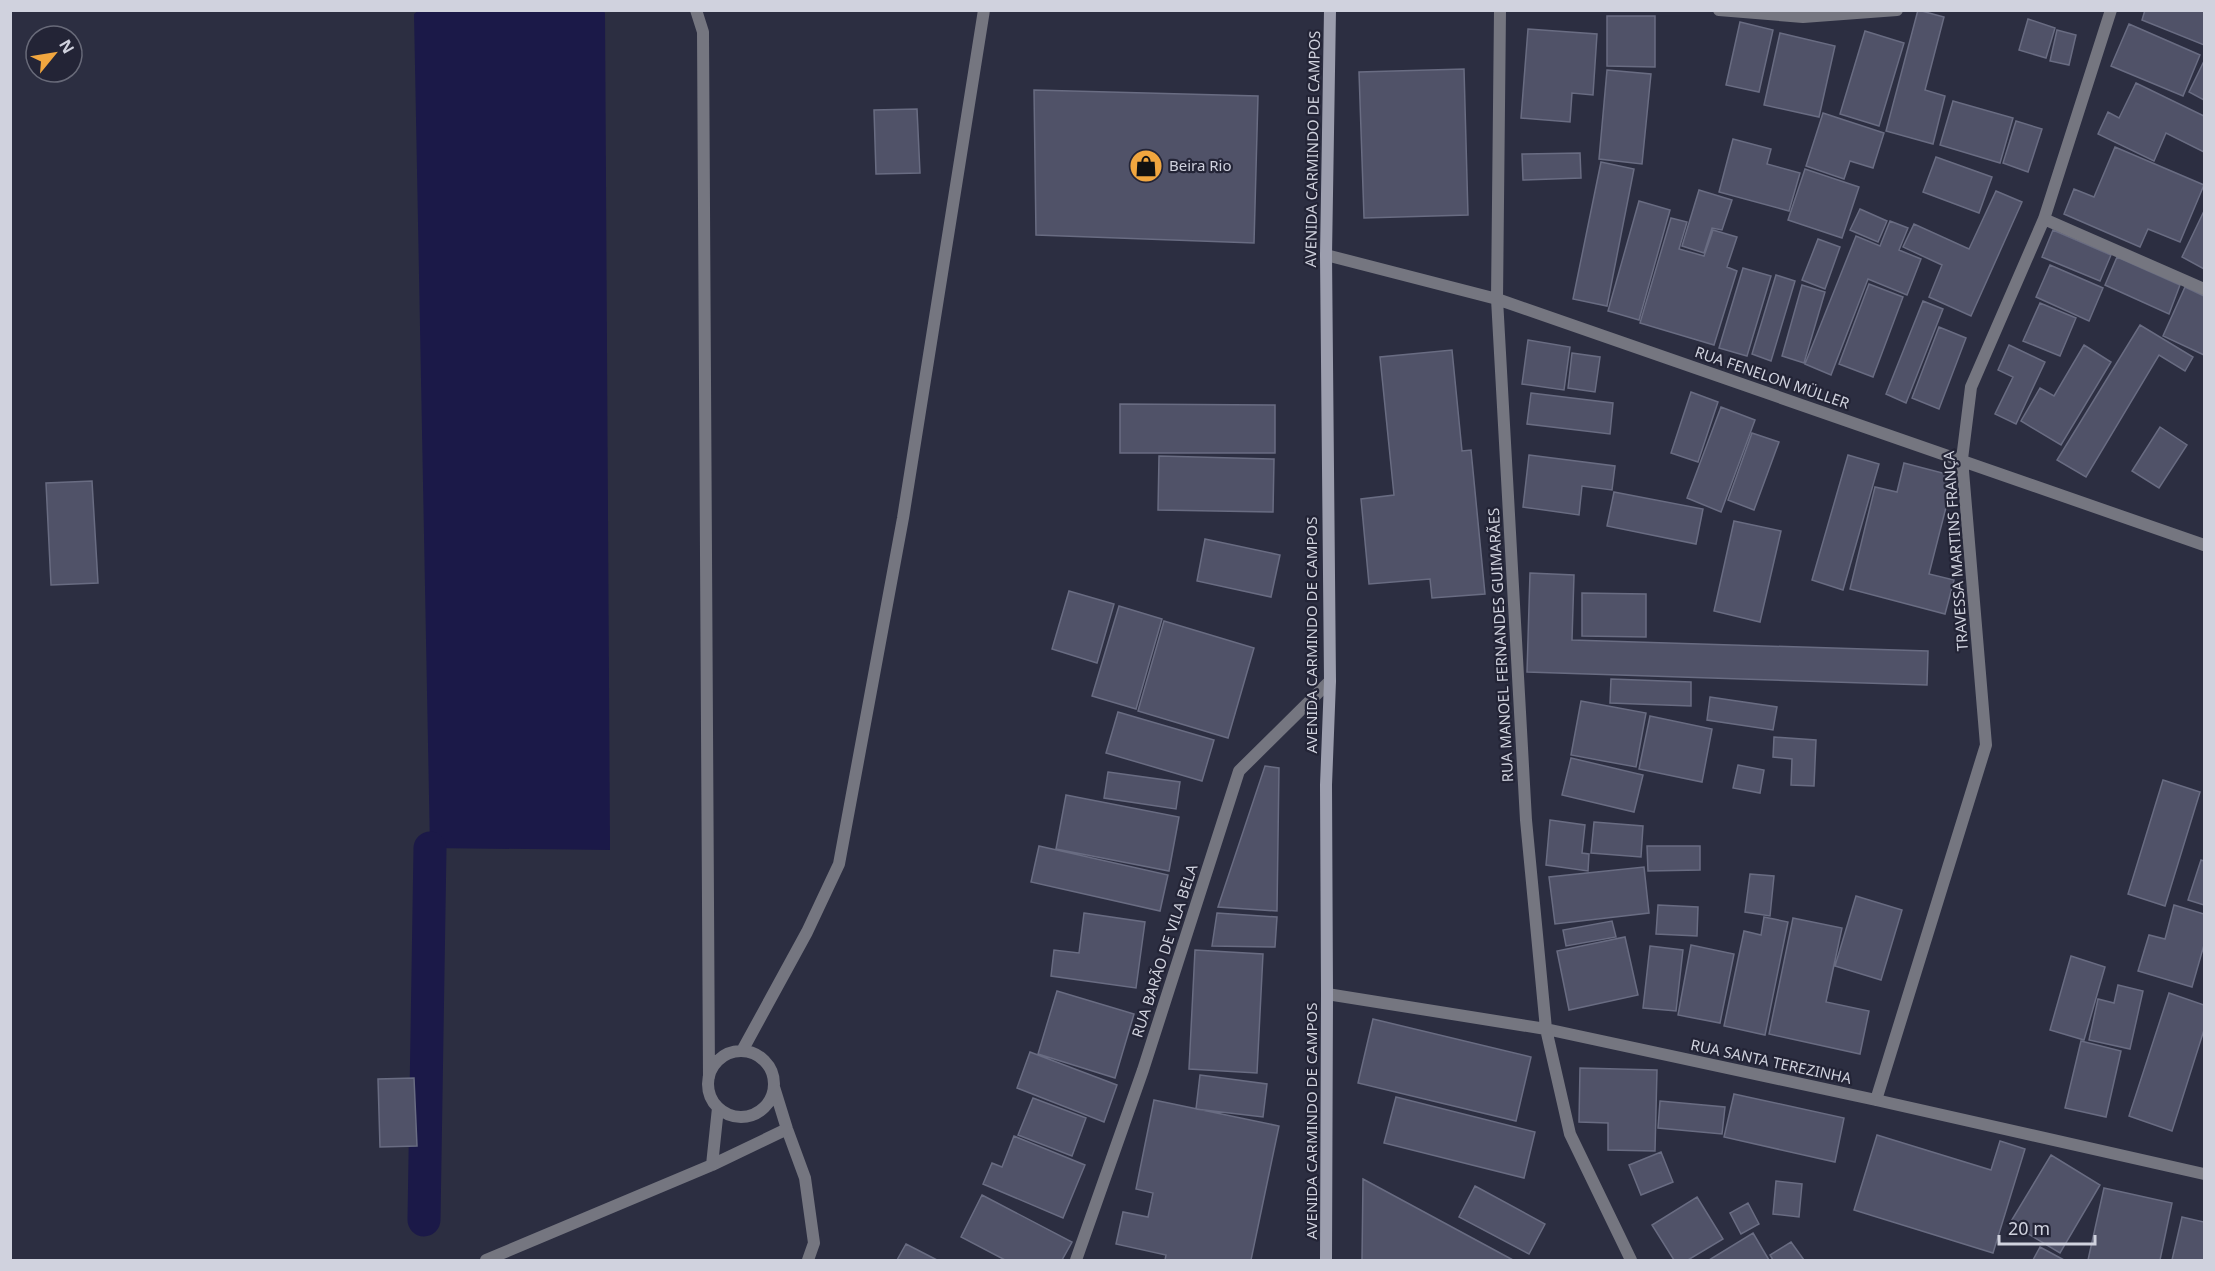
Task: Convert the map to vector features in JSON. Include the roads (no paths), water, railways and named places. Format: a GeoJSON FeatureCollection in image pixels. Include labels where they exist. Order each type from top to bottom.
{"type":"FeatureCollection","features":[{"type":"Feature","properties":{"kind":"main road","name":"AVENIDA CARMINDO DE CAMPOS"},"geometry":{"type":"LineString","coordinates":[[1326,1260],[1328,994],[1326,785],[1330,681],[1326,255],[1330,10]]}},
{"type":"Feature","properties":{"kind":"street"},"geometry":{"type":"LineString","coordinates":[[696,10],[703,32],[709,1088],[718,1108],[738,1117],[758,1113],[766,1106],[774,1087]]}},
{"type":"Feature","properties":{"kind":"street"},"geometry":{"type":"LineString","coordinates":[[742,1051],[807,932],[838,864],[903,518],[984,10]]}},
{"type":"Feature","properties":{"kind":"street","name":"RUA MANOEL FERNANDES GUIMARÃES"},"geometry":{"type":"LineString","coordinates":[[1500,10],[1497,299],[1526,820],[1546,1029],[1570,1134],[1631,1260]]}},
{"type":"Feature","properties":{"kind":"street"},"geometry":{"type":"LineString","coordinates":[[1719,10],[1803,17],[1897,10]]}},
{"type":"Feature","properties":{"kind":"street","name":"TRAVESSA MARTINS FRANÇA"},"geometry":{"type":"LineString","coordinates":[[1876,1100],[1986,746],[1962,459],[1971,387],[2044,219],[2111,10]]}},
{"type":"Feature","properties":{"kind":"street"},"geometry":{"type":"LineString","coordinates":[[2044,219],[2205,289]]}},
{"type":"Feature","properties":{"kind":"street","name":"RUA FENELON MÜLLER"},"geometry":{"type":"LineString","coordinates":[[1326,255],[1497,299],[2205,545]]}},
{"type":"Feature","properties":{"kind":"street","name":"RUA BARÃO DE VILA BELA"},"geometry":{"type":"LineString","coordinates":[[1076,1260],[1143,1070],[1239,771],[1330,681]]}},
{"type":"Feature","properties":{"kind":"street","name":"RUA SANTA TEREZINHA"},"geometry":{"type":"LineString","coordinates":[[1328,994],[1546,1029],[2205,1174]]}},
{"type":"Feature","properties":{"kind":"street"},"geometry":{"type":"LineString","coordinates":[[709,1077],[721,1058],[742,1051],[753,1053],[769,1067],[787,1129],[805,1178],[814,1242],[808,1260]]}},
{"type":"Feature","properties":{"kind":"street"},"geometry":{"type":"LineString","coordinates":[[712,1164],[718,1108]]}},
{"type":"Feature","properties":{"kind":"street"},"geometry":{"type":"LineString","coordinates":[[486,1260],[712,1164],[787,1129]]}},
{"type":"Feature","properties":{"kind":"waterway"},"geometry":{"type":"LineString","coordinates":[[424,1220],[430,848]]}},
{"type":"Feature","properties":{"kind":"place","name":"Beira Rio"},"geometry":{"type":"Point","coordinates":[1146,166]}}]}
